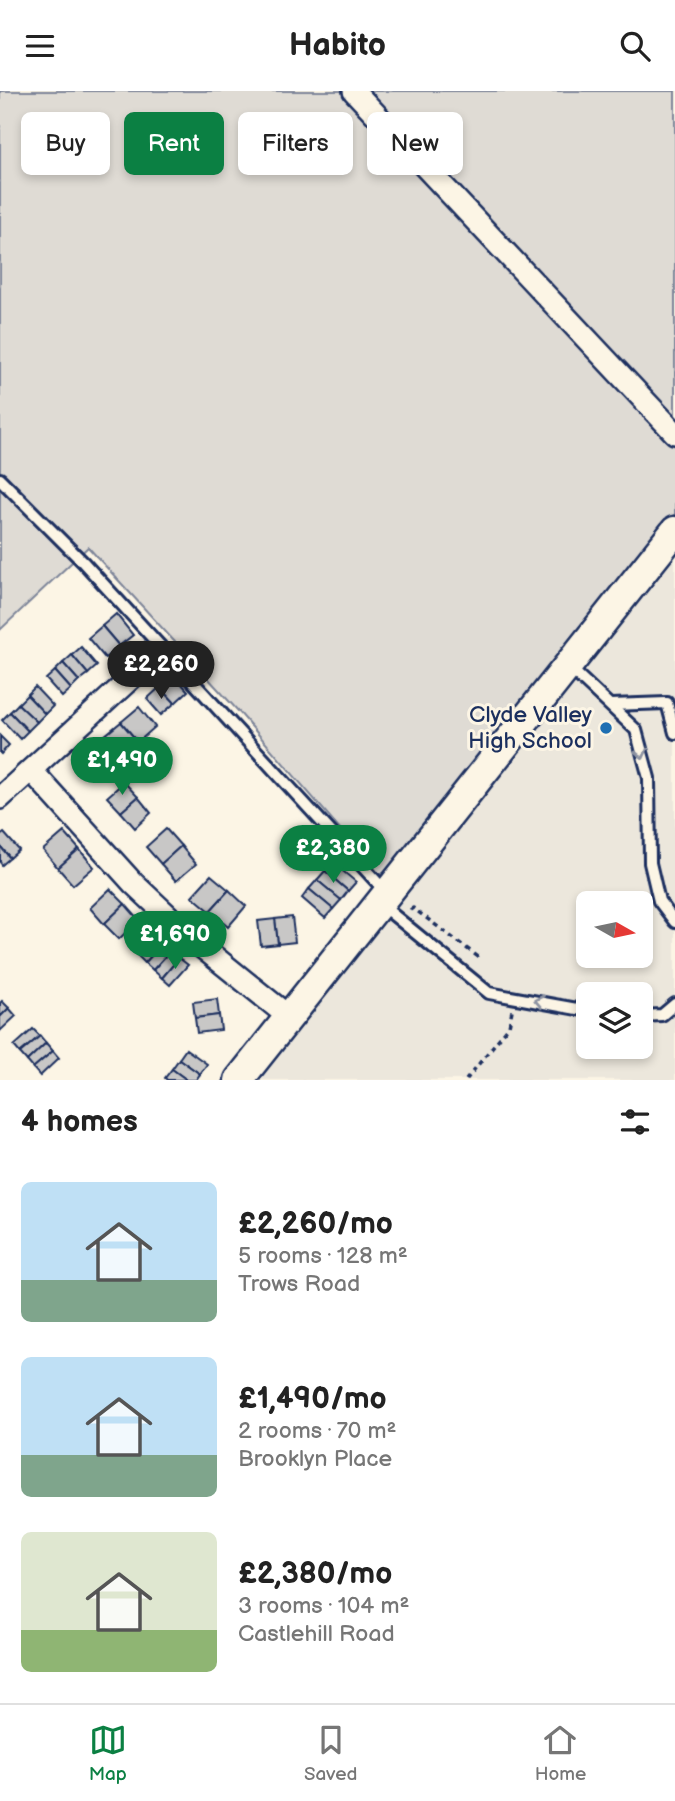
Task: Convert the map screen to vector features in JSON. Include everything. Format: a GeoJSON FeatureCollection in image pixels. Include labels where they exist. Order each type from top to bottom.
{"type":"FeatureCollection","features":[{"type":"Feature","properties":{"kind":"main road"},"geometry":{"type":"LineString","coordinates":[[239,1080],[289,1017],[389,905],[675,531]]}},
{"type":"Feature","properties":{"kind":"street"},"geometry":{"type":"LineString","coordinates":[[354,91],[675,433]]}},
{"type":"Feature","properties":{"kind":"street"},"geometry":{"type":"LineString","coordinates":[[0,798],[153,657]]}},
{"type":"Feature","properties":{"kind":"street"},"geometry":{"type":"LineString","coordinates":[[31,770],[133,883],[197,943],[289,1017]]}},
{"type":"Feature","properties":{"kind":"lane"},"geometry":{"type":"LineString","coordinates":[[0,479],[83,562],[389,905],[489,993],[576,1009]]}},
{"type":"Feature","properties":{"kind":"lane"},"geometry":{"type":"LineString","coordinates":[[569,667],[636,730],[649,778],[650,863],[659,901],[675,922]]}},
{"type":"Feature","properties":{"kind":"lane"},"geometry":{"type":"LineString","coordinates":[[611,705],[667,703],[675,733]]}},
{"type":"Feature","properties":{"kind":"lane"},"geometry":{"type":"LineString","coordinates":[[653,1015],[662,1014],[675,1004]]}},
{"type":"Feature","properties":{"kind":"path"},"geometry":{"type":"LineString","coordinates":[[389,905],[413,908],[481,959]]}},
{"type":"Feature","properties":{"kind":"path"},"geometry":{"type":"LineString","coordinates":[[466,1080],[509,1025],[514,997]]}},
{"type":"Feature","properties":{"kind":"shaded area"},"geometry":{"type":"Polygon","coordinates":[[[0,91],[675,91],[675,514],[389,872],[379,874],[239,712],[88,547],[0,630],[0,91]]]}},
{"type":"Feature","properties":{"kind":"shaded area","name":"Clyde Valley High School"},"geometry":{"type":"Polygon","coordinates":[[[675,552],[675,1080],[259,1080],[675,552]]]}},
{"type":"Feature","properties":{"kind":"building"},"geometry":{"type":"Polygon","coordinates":[[[116,614],[133,635],[119,646],[102,626],[116,614]]]}},
{"type":"Feature","properties":{"kind":"building"},"geometry":{"type":"Polygon","coordinates":[[[102,626],[119,646],[105,658],[88,638],[102,626]]]}},
{"type":"Feature","properties":{"kind":"building"},"geometry":{"type":"Polygon","coordinates":[[[81,647],[97,666],[88,674],[72,655],[81,647]]]}},
{"type":"Feature","properties":{"kind":"building"},"geometry":{"type":"Polygon","coordinates":[[[72,655],[88,674],[79,681],[63,663],[72,655]]]}},
{"type":"Feature","properties":{"kind":"building"},"geometry":{"type":"Polygon","coordinates":[[[63,663],[79,681],[71,689],[55,671],[63,663]]]}},
{"type":"Feature","properties":{"kind":"building"},"geometry":{"type":"Polygon","coordinates":[[[55,671],[71,689],[62,697],[46,679],[55,671]]]}},
{"type":"Feature","properties":{"kind":"building"},"geometry":{"type":"Polygon","coordinates":[[[174,675],[188,691],[175,703],[160,687],[174,675]]]}},
{"type":"Feature","properties":{"kind":"building"},"geometry":{"type":"Polygon","coordinates":[[[35,687],[53,706],[45,714],[27,695],[35,687]]]}},
{"type":"Feature","properties":{"kind":"building"},"geometry":{"type":"Polygon","coordinates":[[[160,687],[175,703],[161,715],[147,699],[160,687]]]}},
{"type":"Feature","properties":{"kind":"building"},"geometry":{"type":"Polygon","coordinates":[[[27,695],[45,714],[37,722],[18,704],[27,695]]]}},
{"type":"Feature","properties":{"kind":"building"},"geometry":{"type":"Polygon","coordinates":[[[18,704],[37,722],[28,731],[10,712],[18,704]]]}},
{"type":"Feature","properties":{"kind":"building"},"geometry":{"type":"Polygon","coordinates":[[[139,707],[155,727],[138,742],[121,722],[139,707]]]}},
{"type":"Feature","properties":{"kind":"building"},"geometry":{"type":"Polygon","coordinates":[[[10,712],[28,731],[20,739],[2,720],[10,712]]]}},
{"type":"Feature","properties":{"kind":"building"},"geometry":{"type":"Polygon","coordinates":[[[121,722],[138,742],[121,756],[104,736],[121,722]]]}},
{"type":"Feature","properties":{"kind":"building"},"geometry":{"type":"Polygon","coordinates":[[[0,736],[9,745],[1,754],[0,753],[0,736]]]}},
{"type":"Feature","properties":{"kind":"building"},"geometry":{"type":"Polygon","coordinates":[[[124,782],[138,797],[121,812],[107,797],[124,782]]]}},
{"type":"Feature","properties":{"kind":"building"},"geometry":{"type":"Polygon","coordinates":[[[138,797],[151,813],[135,828],[121,812],[138,797]]]}},
{"type":"Feature","properties":{"kind":"building"},"geometry":{"type":"Polygon","coordinates":[[[166,829],[181,846],[161,864],[146,847],[166,829]]]}},
{"type":"Feature","properties":{"kind":"building"},"geometry":{"type":"Polygon","coordinates":[[[64,832],[79,849],[58,868],[43,850],[64,832]]]}},
{"type":"Feature","properties":{"kind":"building"},"geometry":{"type":"Polygon","coordinates":[[[4,833],[19,850],[10,858],[0,846],[0,836],[4,833]]]}},
{"type":"Feature","properties":{"kind":"building"},"geometry":{"type":"Polygon","coordinates":[[[0,846],[10,858],[2,865],[0,862],[0,846]]]}},
{"type":"Feature","properties":{"kind":"building"},"geometry":{"type":"Polygon","coordinates":[[[181,846],[196,864],[176,881],[161,864],[181,846]]]}},
{"type":"Feature","properties":{"kind":"building"},"geometry":{"type":"Polygon","coordinates":[[[79,849],[94,867],[73,885],[58,868],[79,849]]]}},
{"type":"Feature","properties":{"kind":"building"},"geometry":{"type":"Polygon","coordinates":[[[332,862],[356,882],[348,891],[325,871],[332,862]]]}},
{"type":"Feature","properties":{"kind":"building"},"geometry":{"type":"Polygon","coordinates":[[[325,871],[348,891],[341,900],[317,880],[325,871]]]}},
{"type":"Feature","properties":{"kind":"building"},"geometry":{"type":"Polygon","coordinates":[[[211,875],[229,890],[210,911],[192,896],[211,875]]]}},
{"type":"Feature","properties":{"kind":"building"},"geometry":{"type":"Polygon","coordinates":[[[317,880],[341,900],[333,909],[309,889],[317,880]]]}},
{"type":"Feature","properties":{"kind":"building"},"geometry":{"type":"Polygon","coordinates":[[[110,889],[125,904],[104,924],[90,908],[110,889]]]}},
{"type":"Feature","properties":{"kind":"building"},"geometry":{"type":"Polygon","coordinates":[[[309,889],[333,909],[325,918],[302,898],[309,889]]]}},
{"type":"Feature","properties":{"kind":"building"},"geometry":{"type":"Polygon","coordinates":[[[229,890],[246,906],[228,927],[210,911],[229,890]]]}},
{"type":"Feature","properties":{"kind":"building"},"geometry":{"type":"Polygon","coordinates":[[[125,904],[139,920],[119,939],[104,924],[125,904]]]}},
{"type":"Feature","properties":{"kind":"building"},"geometry":{"type":"Polygon","coordinates":[[[292,917],[295,942],[278,944],[275,919],[292,917]]]}},
{"type":"Feature","properties":{"kind":"building"},"geometry":{"type":"Polygon","coordinates":[[[275,919],[278,944],[261,946],[258,921],[275,919]]]}},
{"type":"Feature","properties":{"kind":"building"},"geometry":{"type":"Polygon","coordinates":[[[155,936],[163,943],[145,963],[137,955],[155,936]]]}},
{"type":"Feature","properties":{"kind":"building"},"geometry":{"type":"Polygon","coordinates":[[[163,943],[171,950],[153,970],[145,963],[163,943]]]}},
{"type":"Feature","properties":{"kind":"building"},"geometry":{"type":"Polygon","coordinates":[[[171,950],[179,958],[162,978],[153,970],[171,950]]]}},
{"type":"Feature","properties":{"kind":"building"},"geometry":{"type":"Polygon","coordinates":[[[179,958],[188,965],[170,985],[162,978],[179,958]]]}},
{"type":"Feature","properties":{"kind":"building"},"geometry":{"type":"Polygon","coordinates":[[[217,999],[219,1015],[195,1018],[193,1002],[217,999]]]}},
{"type":"Feature","properties":{"kind":"building"},"geometry":{"type":"Polygon","coordinates":[[[2,1001],[9,1008],[0,1017],[0,1003],[2,1001]]]}},
{"type":"Feature","properties":{"kind":"building"},"geometry":{"type":"Polygon","coordinates":[[[9,1008],[16,1016],[0,1031],[0,1017],[9,1008]]]}},
{"type":"Feature","properties":{"kind":"building"},"geometry":{"type":"Polygon","coordinates":[[[219,1015],[221,1030],[197,1033],[195,1018],[219,1015]]]}},
{"type":"Feature","properties":{"kind":"building"},"geometry":{"type":"Polygon","coordinates":[[[33,1029],[40,1036],[20,1053],[14,1046],[33,1029]]]}},
{"type":"Feature","properties":{"kind":"building"},"geometry":{"type":"Polygon","coordinates":[[[40,1036],[46,1043],[27,1061],[20,1053],[40,1036]]]}},
{"type":"Feature","properties":{"kind":"building"},"geometry":{"type":"Polygon","coordinates":[[[46,1043],[53,1051],[33,1068],[27,1061],[46,1043]]]}},
{"type":"Feature","properties":{"kind":"building"},"geometry":{"type":"Polygon","coordinates":[[[186,1049],[207,1064],[200,1074],[179,1059],[186,1049]]]}},
{"type":"Feature","properties":{"kind":"building"},"geometry":{"type":"Polygon","coordinates":[[[53,1051],[59,1058],[40,1076],[33,1068],[53,1051]]]}},
{"type":"Feature","properties":{"kind":"building"},"geometry":{"type":"Polygon","coordinates":[[[179,1059],[200,1074],[196,1080],[187,1080],[172,1069],[179,1059]]]}},
{"type":"Feature","properties":{"kind":"building"},"geometry":{"type":"Polygon","coordinates":[[[172,1069],[187,1080],[167,1080],[165,1078],[172,1069]]]}},
{"type":"Feature","properties":{"kind":"place","name":"Clyde Valley High School"},"geometry":{"type":"Point","coordinates":[606,728]}}]}
